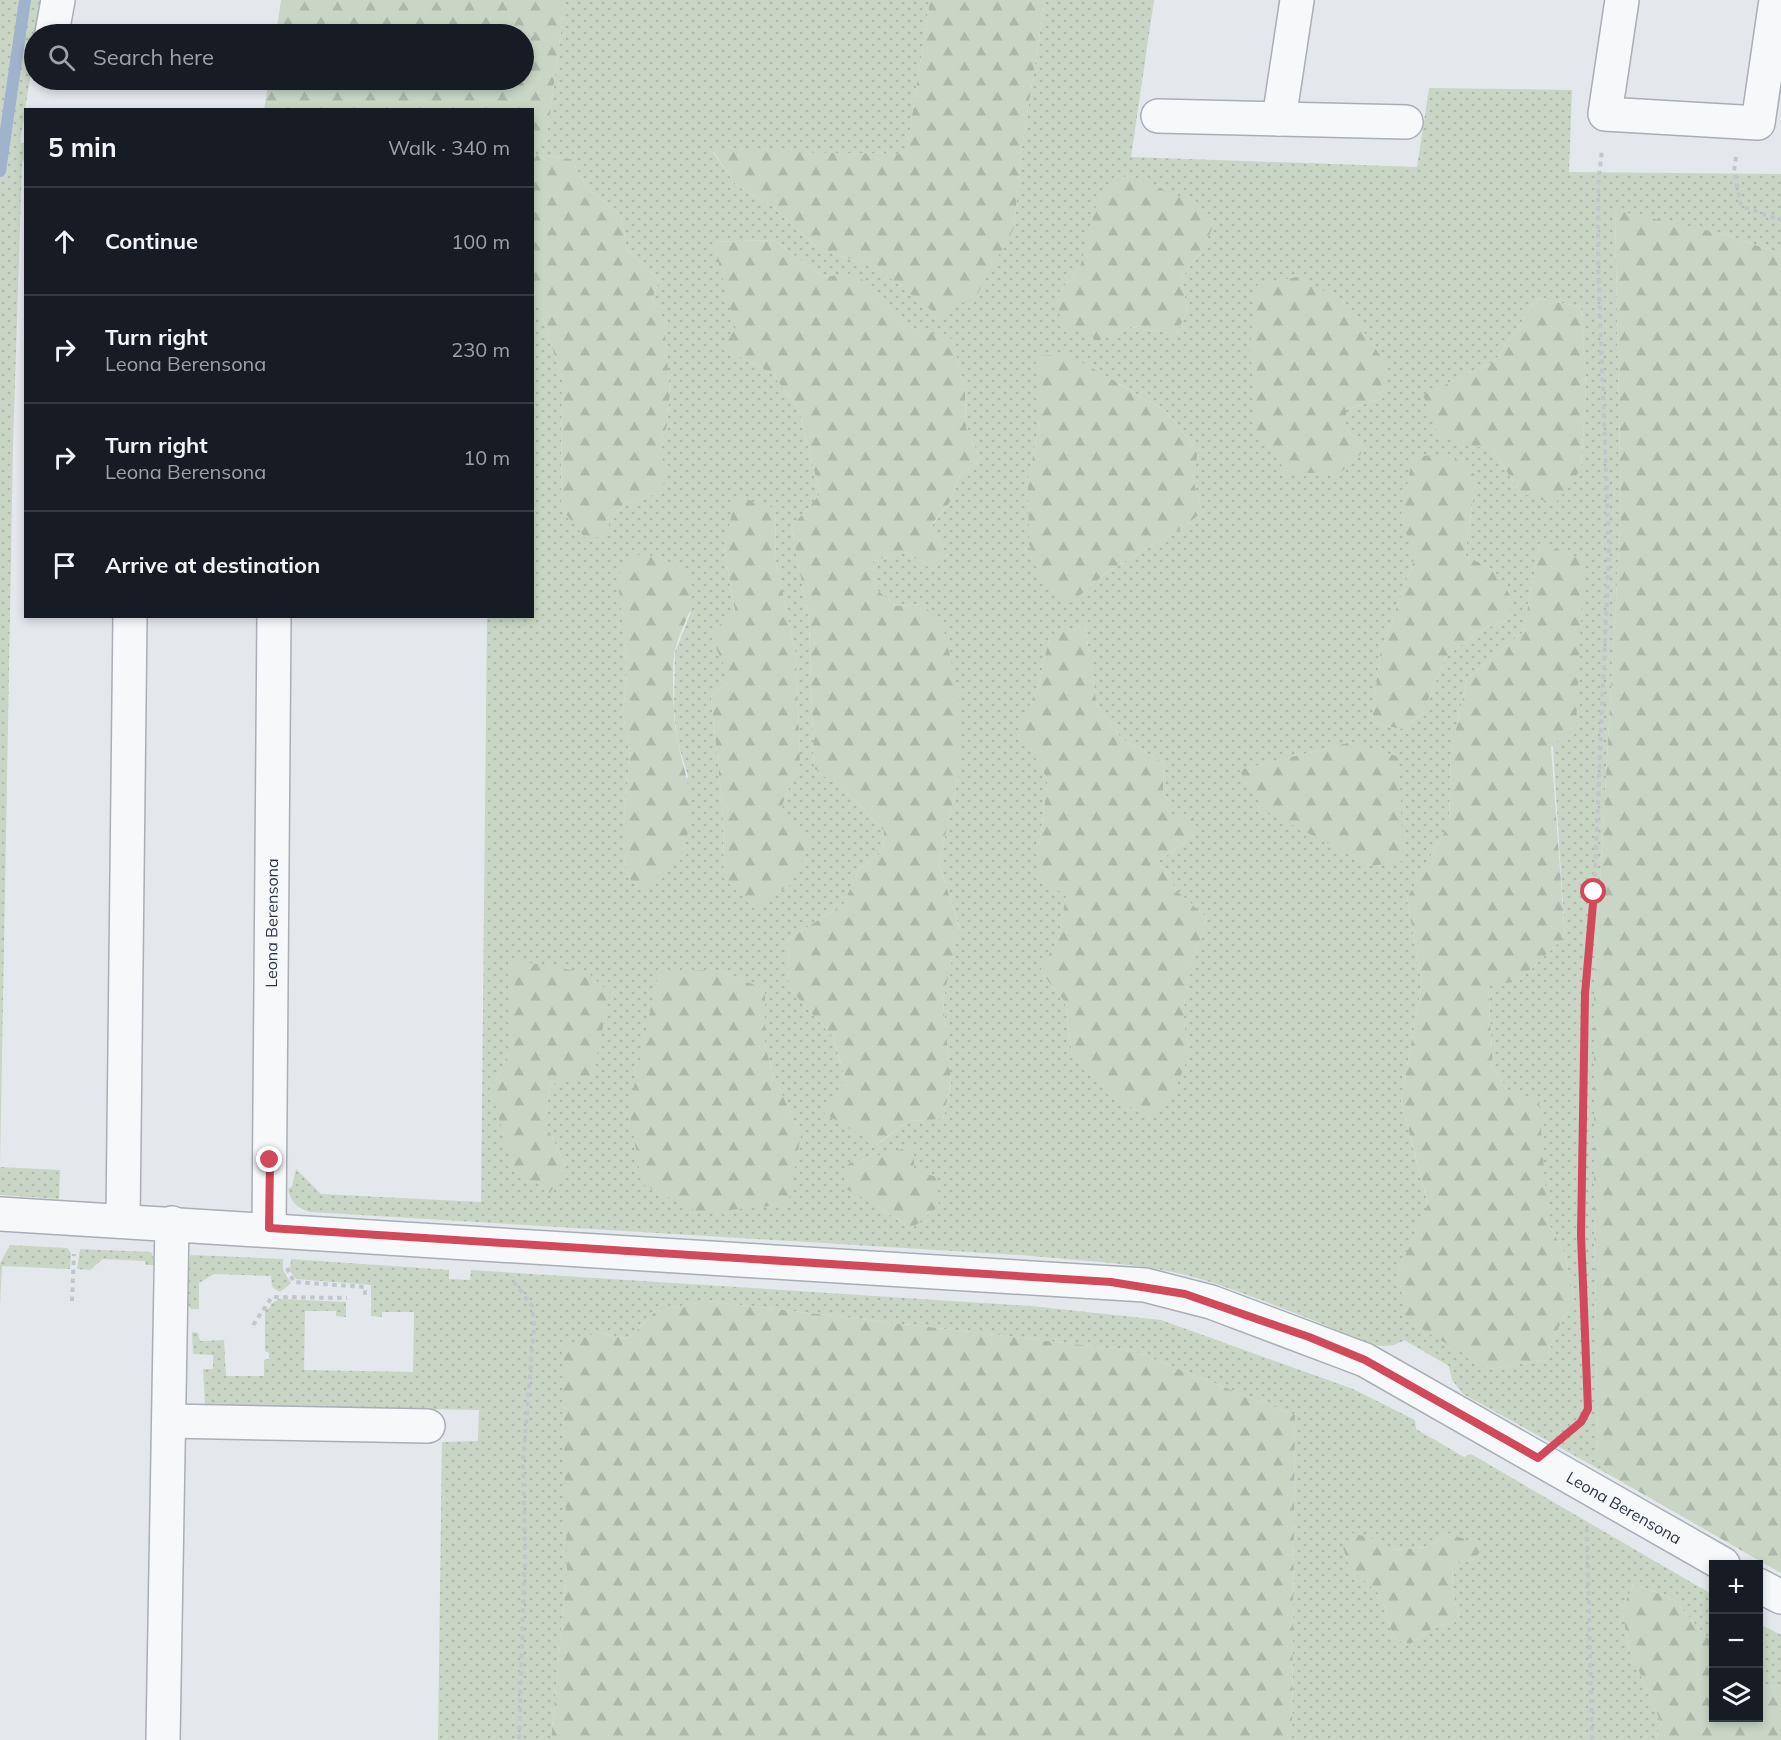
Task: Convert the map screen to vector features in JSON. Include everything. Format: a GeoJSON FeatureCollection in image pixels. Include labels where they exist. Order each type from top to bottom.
{"type":"FeatureCollection","features":[{"type":"Feature","properties":{"kind":"street"},"geometry":{"type":"LineString","coordinates":[[54,24],[58,0]]}},
{"type":"Feature","properties":{"kind":"street"},"geometry":{"type":"LineString","coordinates":[[1279,119],[1297,0]]}},
{"type":"Feature","properties":{"kind":"street"},"geometry":{"type":"LineString","coordinates":[[1622,0],[1605,114],[1758,123],[1776,0]]}},
{"type":"Feature","properties":{"kind":"street"},"geometry":{"type":"LineString","coordinates":[[1158,116],[1406,122]]}},
{"type":"Feature","properties":{"kind":"street"},"geometry":{"type":"LineString","coordinates":[[123,1220],[130,618]]}},
{"type":"Feature","properties":{"kind":"street","name":"Leona Berensona"},"geometry":{"type":"LineString","coordinates":[[269,1228],[274,618]]}},
{"type":"Feature","properties":{"kind":"street","name":"Leona Berensona"},"geometry":{"type":"LineString","coordinates":[[0,1214],[269,1228],[1144,1285],[1211,1302],[1365,1360],[1716,1560]]}},
{"type":"Feature","properties":{"kind":"street"},"geometry":{"type":"LineString","coordinates":[[163,1740],[172,1223]]}},
{"type":"Feature","properties":{"kind":"street"},"geometry":{"type":"LineString","coordinates":[[169,1421],[428,1426]]}},
{"type":"Feature","properties":{"kind":"street"},"geometry":{"type":"LineString","coordinates":[[1763,1588],[1781,1597]]}},
{"type":"Feature","properties":{"kind":"path"},"geometry":{"type":"LineString","coordinates":[[1538,1458],[1581,1422],[1588,1409],[1581,1235],[1585,994],[1594,892],[1609,560],[1598,262],[1598,185],[1605,114]]}},
{"type":"Feature","properties":{"kind":"path"},"geometry":{"type":"LineString","coordinates":[[1734,171],[1741,206],[1781,220]]}},
{"type":"Feature","properties":{"kind":"path"},"geometry":{"type":"LineString","coordinates":[[72,1301],[73,1269]]}},
{"type":"Feature","properties":{"kind":"path"},"geometry":{"type":"LineString","coordinates":[[287,1270],[294,1282],[365,1287],[365,1299]]}},
{"type":"Feature","properties":{"kind":"path"},"geometry":{"type":"LineString","coordinates":[[507,1273],[532,1306],[534,1327],[523,1461],[525,1550],[519,1740]]}},
{"type":"Feature","properties":{"kind":"path"},"geometry":{"type":"LineString","coordinates":[[253,1325],[272,1297],[347,1298]]}},
{"type":"Feature","properties":{"kind":"path"},"geometry":{"type":"LineString","coordinates":[[1588,1524],[1592,1740]]}},
{"type":"Feature","properties":{"kind":"green space"},"geometry":{"type":"Polygon","coordinates":[[[0,0],[42,0],[38,24],[24,24],[24,90],[28,90],[20,143],[24,143],[24,160],[22,162],[13,446],[0,1167],[0,0]]]}},
{"type":"Feature","properties":{"kind":"green space"},"geometry":{"type":"Polygon","coordinates":[[[281,0],[565,0],[546,144],[534,145],[534,108],[264,108],[267,90],[534,90],[534,24],[277,24],[281,0]]]}},
{"type":"Feature","properties":{"kind":"green space"},"geometry":{"type":"Polygon","coordinates":[[[565,0],[930,0],[906,154],[713,152],[737,186],[772,206],[819,249],[876,267],[940,316],[1014,228],[1021,154],[1045,0],[1154,0],[1131,157],[1417,167],[1429,88],[1572,90],[1569,172],[1781,174],[1781,254],[1727,235],[1615,211],[1621,512],[1594,988],[1594,1213],[1598,1459],[1615,1478],[1463,1394],[1452,1380],[1449,1366],[1404,1340],[1393,1345],[1370,1344],[1240,1292],[1197,1278],[1154,1268],[1020,1255],[311,1212],[293,1202],[288,1189],[292,1186],[296,1169],[321,1194],[481,1202],[487,618],[534,618],[534,289],[562,379],[561,508],[586,538],[612,535],[606,518],[628,504],[660,492],[660,450],[667,425],[670,394],[664,319],[652,300],[659,280],[627,249],[621,215],[587,188],[571,159],[537,155],[534,160],[534,145],[546,143],[565,0]],[[774,240],[714,242],[737,329],[720,346],[771,373],[798,406],[820,494],[791,527],[809,619],[814,768],[856,801],[884,831],[883,852],[859,869],[843,905],[788,939],[789,988],[833,1037],[845,1079],[877,1145],[908,1121],[943,1119],[951,1083],[943,1001],[959,926],[939,863],[958,779],[922,604],[896,606],[875,588],[873,561],[905,552],[933,570],[947,556],[932,525],[950,502],[960,475],[981,459],[966,428],[965,390],[952,340],[904,325],[856,274],[823,277],[774,240]],[[1203,249],[1080,267],[1056,296],[1098,341],[1130,327],[1176,334],[1187,312],[1182,277],[1203,249]],[[1538,298],[1494,362],[1424,395],[1493,451],[1521,493],[1581,469],[1586,387],[1581,307],[1538,298]],[[1343,300],[1287,473],[1340,473],[1366,449],[1346,429],[1346,410],[1383,398],[1343,300]],[[1118,383],[1040,420],[1028,481],[1070,602],[1108,571],[1183,528],[1202,512],[1193,479],[1198,451],[1167,412],[1118,383]],[[1476,476],[1414,560],[1380,654],[1372,722],[1400,729],[1422,714],[1446,657],[1481,630],[1506,621],[1495,571],[1465,555],[1476,476]],[[775,508],[724,547],[735,612],[730,679],[711,697],[723,813],[724,879],[781,808],[800,761],[796,656],[776,561],[775,508]],[[1540,543],[1523,632],[1467,679],[1451,751],[1449,824],[1407,898],[1422,984],[1401,1101],[1428,1205],[1398,1272],[1451,1345],[1490,1369],[1547,1360],[1554,1336],[1574,1299],[1565,1254],[1548,1223],[1543,1177],[1509,1091],[1493,1068],[1488,985],[1518,981],[1565,937],[1540,543]],[[621,605],[627,672],[623,714],[630,757],[624,815],[624,859],[631,881],[646,887],[688,776],[677,740],[674,710],[675,652],[691,612],[621,605]],[[1085,626],[1050,635],[1038,688],[1019,728],[1048,780],[1039,846],[1066,896],[1058,939],[1041,972],[1065,1002],[1072,1054],[1190,1052],[1184,1018],[1187,984],[1207,918],[1177,891],[1159,861],[1194,835],[1194,818],[1172,816],[1163,789],[1164,763],[1122,739],[1097,706],[1085,626]],[[1352,742],[1240,770],[1329,843],[1371,866],[1352,742]],[[713,969],[801,1135],[773,1075],[765,1044],[765,989],[713,969]],[[509,1053],[491,1090],[566,1167],[544,1120],[551,1084],[509,1053]],[[914,1147],[849,1163],[878,1206],[911,1229],[914,1147]]]}},
{"type":"Feature","properties":{"kind":"green space"},"geometry":{"type":"Polygon","coordinates":[[[930,0],[1045,0],[1021,154],[1014,228],[978,293],[940,317],[876,267],[819,249],[772,206],[737,186],[713,151],[906,154],[930,0]]]}},
{"type":"Feature","properties":{"kind":"green space"},"geometry":{"type":"Polygon","coordinates":[[[537,155],[571,159],[587,188],[621,215],[627,249],[659,280],[652,300],[664,318],[670,394],[667,425],[660,450],[669,470],[660,492],[628,504],[606,518],[613,535],[586,539],[561,508],[562,379],[534,289],[534,159],[537,155]]]}},
{"type":"Feature","properties":{"kind":"green space"},"geometry":{"type":"Polygon","coordinates":[[[1128,175],[1186,199],[1214,224],[1203,249],[1182,277],[1187,312],[1176,334],[1130,327],[1098,341],[1061,323],[1056,296],[1080,267],[1100,191],[1128,175]]]}},
{"type":"Feature","properties":{"kind":"green space"},"geometry":{"type":"Polygon","coordinates":[[[1615,210],[1727,235],[1781,254],[1781,1573],[1763,1563],[1763,1560],[1758,1560],[1615,1478],[1598,1459],[1594,1213],[1594,988],[1621,512],[1615,210]]]}},
{"type":"Feature","properties":{"kind":"green space"},"geometry":{"type":"Polygon","coordinates":[[[774,240],[823,277],[856,273],[904,325],[952,339],[965,390],[966,428],[981,459],[960,475],[950,502],[932,524],[947,556],[933,570],[905,552],[873,561],[875,588],[896,606],[922,604],[942,623],[960,698],[958,779],[939,863],[959,927],[943,1001],[951,1082],[943,1119],[908,1121],[876,1145],[824,1113],[845,1078],[833,1037],[789,988],[788,939],[843,905],[859,869],[883,852],[884,831],[856,801],[814,768],[809,619],[791,527],[820,494],[798,406],[771,373],[719,346],[736,329],[713,242],[774,240]]]}},
{"type":"Feature","properties":{"kind":"green space"},"geometry":{"type":"Polygon","coordinates":[[[1297,277],[1343,301],[1388,367],[1383,398],[1346,410],[1346,429],[1366,449],[1340,473],[1287,473],[1256,429],[1250,348],[1257,285],[1297,277]]]}},
{"type":"Feature","properties":{"kind":"green space"},"geometry":{"type":"Polygon","coordinates":[[[1538,298],[1581,307],[1586,387],[1581,469],[1555,504],[1521,493],[1493,451],[1439,436],[1423,395],[1494,362],[1538,298]]]}},
{"type":"Feature","properties":{"kind":"green space"},"geometry":{"type":"Polygon","coordinates":[[[1068,354],[1167,412],[1198,451],[1193,479],[1202,512],[1183,528],[1108,571],[1071,603],[1043,582],[1029,544],[1028,481],[1040,420],[1035,356],[1068,354]]]}},
{"type":"Feature","properties":{"kind":"green space"},"geometry":{"type":"Polygon","coordinates":[[[1451,455],[1476,476],[1465,555],[1495,571],[1513,600],[1506,621],[1481,630],[1446,657],[1422,714],[1400,729],[1372,722],[1380,654],[1414,560],[1401,515],[1413,456],[1451,455]]]}},
{"type":"Feature","properties":{"kind":"green space"},"geometry":{"type":"Polygon","coordinates":[[[736,496],[775,508],[776,561],[796,656],[800,761],[781,808],[811,842],[790,885],[754,907],[724,879],[723,813],[711,697],[730,679],[710,634],[735,611],[724,547],[736,496]]]}},
{"type":"Feature","properties":{"kind":"green space"},"geometry":{"type":"Polygon","coordinates":[[[1540,543],[1584,560],[1576,726],[1551,747],[1565,937],[1518,981],[1488,986],[1493,1068],[1509,1091],[1539,1100],[1548,1223],[1565,1254],[1574,1299],[1554,1336],[1547,1360],[1490,1369],[1406,1320],[1398,1272],[1428,1204],[1401,1101],[1422,984],[1407,898],[1449,824],[1451,751],[1467,679],[1523,632],[1540,543]]]}},
{"type":"Feature","properties":{"kind":"green space"},"geometry":{"type":"Polygon","coordinates":[[[640,554],[660,557],[686,572],[691,596],[691,605],[673,662],[675,727],[689,791],[689,825],[685,844],[674,864],[646,888],[631,881],[624,859],[624,815],[630,757],[623,714],[627,672],[618,578],[624,565],[640,554]]]}},
{"type":"Feature","properties":{"kind":"green space"},"geometry":{"type":"Polygon","coordinates":[[[1085,626],[1097,706],[1122,739],[1164,763],[1163,789],[1172,815],[1194,818],[1194,835],[1159,861],[1177,891],[1207,918],[1187,984],[1184,1018],[1190,1052],[1173,1095],[1148,1118],[1106,1092],[1072,1054],[1065,1002],[1040,971],[1058,939],[1066,896],[1038,877],[1039,846],[1048,780],[1018,728],[1038,688],[1050,635],[1085,626]]]}},
{"type":"Feature","properties":{"kind":"green space"},"geometry":{"type":"Polygon","coordinates":[[[1352,742],[1399,757],[1403,861],[1371,866],[1264,810],[1239,770],[1352,742]]]}},
{"type":"Feature","properties":{"kind":"green space"},"geometry":{"type":"Polygon","coordinates":[[[508,959],[588,973],[610,993],[592,1079],[551,1084],[544,1120],[566,1167],[550,1193],[512,1165],[491,1090],[509,1053],[508,959]]]}},
{"type":"Feature","properties":{"kind":"green space"},"geometry":{"type":"Polygon","coordinates":[[[713,969],[765,989],[765,1044],[773,1075],[801,1135],[788,1204],[700,1213],[642,1184],[629,1110],[658,974],[713,969]]]}},
{"type":"Feature","properties":{"kind":"green space"},"geometry":{"type":"Polygon","coordinates":[[[914,1146],[914,1169],[936,1177],[939,1206],[911,1229],[878,1206],[842,1187],[849,1163],[914,1146]]]}},
{"type":"Feature","properties":{"kind":"green space"},"geometry":{"type":"Polygon","coordinates":[[[0,1167],[60,1170],[59,1199],[0,1195],[0,1167]]]}},
{"type":"Feature","properties":{"kind":"green space"},"geometry":{"type":"Polygon","coordinates":[[[10,1245],[67,1248],[71,1253],[70,1269],[2,1266],[0,1305],[0,1263],[10,1245]]]}},
{"type":"Feature","properties":{"kind":"green space"},"geometry":{"type":"Polygon","coordinates":[[[80,1249],[151,1252],[156,1265],[145,1265],[145,1261],[103,1259],[90,1270],[77,1269],[80,1249]]]}},
{"type":"Feature","properties":{"kind":"green space"},"geometry":{"type":"Polygon","coordinates":[[[191,1255],[283,1259],[283,1270],[291,1283],[280,1292],[272,1287],[271,1276],[214,1274],[199,1283],[199,1309],[191,1309],[185,1291],[187,1267],[191,1255]]]}},
{"type":"Feature","properties":{"kind":"green space"},"geometry":{"type":"Polygon","coordinates":[[[291,1259],[449,1270],[449,1279],[470,1280],[471,1270],[1031,1306],[1161,1320],[1353,1389],[1415,1420],[1416,1429],[1464,1457],[1471,1454],[1709,1593],[1709,1640],[1672,1598],[1634,1584],[1622,1609],[1628,1645],[1661,1723],[1656,1740],[1292,1740],[1295,1415],[1133,1351],[707,1301],[656,1311],[628,1339],[597,1332],[567,1571],[551,1740],[438,1740],[442,1442],[478,1441],[479,1410],[205,1405],[203,1369],[213,1369],[213,1355],[193,1354],[192,1332],[198,1333],[200,1341],[224,1340],[226,1376],[264,1376],[264,1360],[269,1359],[269,1353],[265,1351],[265,1309],[270,1308],[271,1304],[279,1299],[346,1302],[346,1317],[336,1316],[336,1311],[305,1311],[304,1370],[413,1372],[414,1312],[382,1312],[382,1317],[371,1316],[371,1285],[296,1279],[290,1271],[291,1259]],[[1448,1533],[1429,1547],[1391,1550],[1370,1538],[1381,1596],[1394,1639],[1410,1644],[1436,1626],[1460,1621],[1452,1590],[1453,1565],[1475,1559],[1448,1533]]]}},
{"type":"Feature","properties":{"kind":"green space"},"geometry":{"type":"Polygon","coordinates":[[[707,1301],[1133,1351],[1295,1415],[1292,1740],[551,1740],[567,1571],[562,1348],[597,1332],[628,1339],[656,1311],[707,1301]]]}},
{"type":"Feature","properties":{"kind":"green space"},"geometry":{"type":"Polygon","coordinates":[[[1352,1533],[1370,1538],[1392,1550],[1429,1547],[1448,1533],[1483,1546],[1475,1559],[1453,1565],[1452,1590],[1460,1621],[1436,1626],[1410,1644],[1394,1639],[1381,1596],[1349,1567],[1343,1547],[1352,1533]]]}},
{"type":"Feature","properties":{"kind":"green space"},"geometry":{"type":"Polygon","coordinates":[[[1634,1584],[1672,1598],[1709,1640],[1709,1722],[1763,1722],[1763,1685],[1781,1687],[1781,1740],[1656,1740],[1661,1723],[1628,1645],[1622,1609],[1634,1584]]]}},
{"type":"Feature","properties":{"kind":"green space"},"geometry":{"type":"Polygon","coordinates":[[[1763,1626],[1781,1635],[1781,1687],[1763,1685],[1763,1626]]]}},
{"type":"Feature","properties":{"kind":"waterway"},"geometry":{"type":"LineString","coordinates":[[0,171],[25,0]]}},
{"type":"Feature","properties":{"kind":"route"},"geometry":{"type":"LineString","coordinates":[[270,1160],[269,1228],[1111,1282],[1144,1285],[1185,1294],[1309,1337],[1365,1360],[1538,1458],[1581,1422],[1588,1409],[1581,1235],[1585,994],[1594,892]]}}]}
